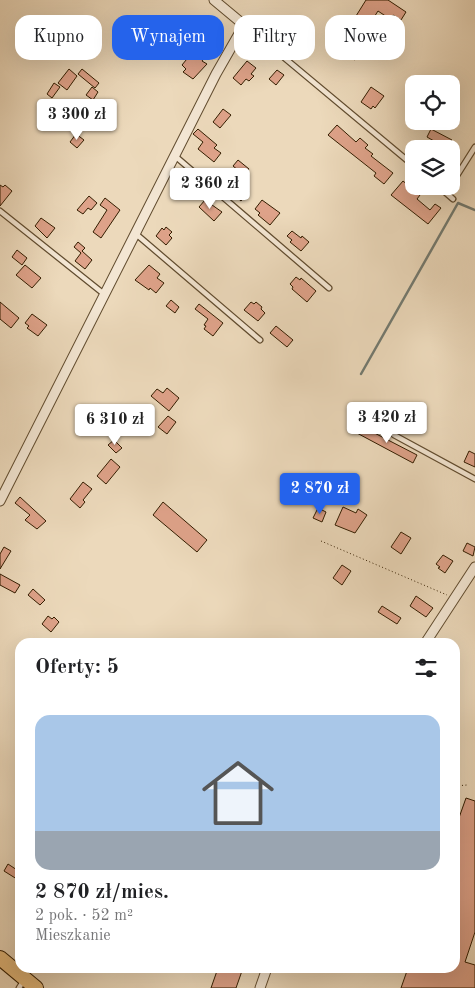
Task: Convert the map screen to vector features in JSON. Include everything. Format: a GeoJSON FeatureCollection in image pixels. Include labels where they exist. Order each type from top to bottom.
{"type":"FeatureCollection","features":[{"type":"Feature","properties":{"kind":"main road"},"geometry":{"type":"LineString","coordinates":[[0,958],[22,983],[36,988]]}},
{"type":"Feature","properties":{"kind":"street"},"geometry":{"type":"LineString","coordinates":[[214,0],[234,16]]}},
{"type":"Feature","properties":{"kind":"street"},"geometry":{"type":"LineString","coordinates":[[0,501],[234,42]]}},
{"type":"Feature","properties":{"kind":"street"},"geometry":{"type":"LineString","coordinates":[[429,638],[475,567]]}},
{"type":"Feature","properties":{"kind":"street"},"geometry":{"type":"LineString","coordinates":[[260,988],[265,973]]}},
{"type":"Feature","properties":{"kind":"lane"},"geometry":{"type":"LineString","coordinates":[[287,60],[405,158]]}},
{"type":"Feature","properties":{"kind":"lane"},"geometry":{"type":"LineString","coordinates":[[460,171],[475,147]]}},
{"type":"Feature","properties":{"kind":"lane"},"geometry":{"type":"LineString","coordinates":[[175,156],[329,288]]}},
{"type":"Feature","properties":{"kind":"lane"},"geometry":{"type":"LineString","coordinates":[[448,195],[453,199]]}},
{"type":"Feature","properties":{"kind":"lane"},"geometry":{"type":"LineString","coordinates":[[0,211],[105,295]]}},
{"type":"Feature","properties":{"kind":"lane"},"geometry":{"type":"LineString","coordinates":[[136,234],[260,340]]}},
{"type":"Feature","properties":{"kind":"lane"},"geometry":{"type":"LineString","coordinates":[[394,435],[475,479]]}},
{"type":"Feature","properties":{"kind":"path"},"geometry":{"type":"LineString","coordinates":[[321,541],[455,598]]}},
{"type":"Feature","properties":{"kind":"path"},"geometry":{"type":"LineString","coordinates":[[460,786],[467,785]]}},
{"type":"Feature","properties":{"kind":"building"},"geometry":{"type":"Polygon","coordinates":[[[366,0],[388,0],[406,12],[404,15],[384,15],[378,11],[375,15],[357,15],[366,0]]]}},
{"type":"Feature","properties":{"kind":"building"},"geometry":{"type":"Polygon","coordinates":[[[186,60],[203,60],[207,64],[193,79],[183,72],[186,69],[182,65],[186,60]]]}},
{"type":"Feature","properties":{"kind":"building"},"geometry":{"type":"Polygon","coordinates":[[[247,61],[256,68],[251,74],[254,76],[249,81],[246,79],[241,85],[233,78],[247,61]]]}},
{"type":"Feature","properties":{"kind":"building"},"geometry":{"type":"Polygon","coordinates":[[[69,69],[77,76],[67,90],[58,83],[69,69]]]}},
{"type":"Feature","properties":{"kind":"building"},"geometry":{"type":"Polygon","coordinates":[[[82,69],[99,83],[95,88],[78,74],[82,69]]]}},
{"type":"Feature","properties":{"kind":"building"},"geometry":{"type":"Polygon","coordinates":[[[277,70],[284,75],[276,85],[269,79],[277,70]]]}},
{"type":"Feature","properties":{"kind":"building"},"geometry":{"type":"Polygon","coordinates":[[[54,83],[60,87],[52,98],[47,94],[54,83]]]}},
{"type":"Feature","properties":{"kind":"building"},"geometry":{"type":"Polygon","coordinates":[[[92,87],[98,92],[93,100],[86,95],[92,87]]]}},
{"type":"Feature","properties":{"kind":"building"},"geometry":{"type":"Polygon","coordinates":[[[371,87],[384,96],[375,108],[373,106],[371,109],[361,102],[371,87]]]}},
{"type":"Feature","properties":{"kind":"building"},"geometry":{"type":"Polygon","coordinates":[[[63,106],[72,113],[65,122],[56,114],[63,106]]]}},
{"type":"Feature","properties":{"kind":"building"},"geometry":{"type":"Polygon","coordinates":[[[223,109],[231,115],[220,128],[213,122],[223,109]]]}},
{"type":"Feature","properties":{"kind":"building"},"geometry":{"type":"Polygon","coordinates":[[[337,125],[356,142],[360,138],[368,145],[365,148],[373,154],[371,156],[393,173],[384,184],[374,176],[376,173],[328,135],[337,125]]]}},
{"type":"Feature","properties":{"kind":"building"},"geometry":{"type":"Polygon","coordinates":[[[198,129],[217,145],[214,148],[221,153],[214,162],[198,149],[203,142],[193,134],[198,129]]]}},
{"type":"Feature","properties":{"kind":"building"},"geometry":{"type":"Polygon","coordinates":[[[430,130],[433,130],[452,140],[432,140],[427,137],[430,130]]]}},
{"type":"Feature","properties":{"kind":"building"},"geometry":{"type":"Polygon","coordinates":[[[76,134],[84,140],[77,148],[70,142],[76,134]]]}},
{"type":"Feature","properties":{"kind":"building"},"geometry":{"type":"Polygon","coordinates":[[[238,160],[249,169],[244,175],[233,166],[238,160]]]}},
{"type":"Feature","properties":{"kind":"building"},"geometry":{"type":"Polygon","coordinates":[[[234,179],[249,191],[241,201],[226,188],[234,179]]]}},
{"type":"Feature","properties":{"kind":"building"},"geometry":{"type":"Polygon","coordinates":[[[403,181],[405,183],[405,195],[420,195],[417,199],[430,210],[435,204],[441,208],[428,224],[391,195],[403,181]]]}},
{"type":"Feature","properties":{"kind":"building"},"geometry":{"type":"Polygon","coordinates":[[[0,185],[3,187],[5,185],[12,191],[0,206],[0,185]]]}},
{"type":"Feature","properties":{"kind":"building"},"geometry":{"type":"Polygon","coordinates":[[[89,196],[97,203],[91,210],[88,208],[83,214],[77,210],[89,196]]]}},
{"type":"Feature","properties":{"kind":"building"},"geometry":{"type":"Polygon","coordinates":[[[105,198],[120,210],[101,238],[93,232],[107,210],[100,205],[105,198]]]}},
{"type":"Feature","properties":{"kind":"building"},"geometry":{"type":"Polygon","coordinates":[[[205,200],[222,212],[214,221],[199,207],[205,200]]]}},
{"type":"Feature","properties":{"kind":"building"},"geometry":{"type":"Polygon","coordinates":[[[262,200],[280,213],[270,225],[258,215],[260,213],[255,209],[262,200]]]}},
{"type":"Feature","properties":{"kind":"building"},"geometry":{"type":"Polygon","coordinates":[[[41,218],[55,228],[47,238],[35,226],[41,218]]]}},
{"type":"Feature","properties":{"kind":"building"},"geometry":{"type":"Polygon","coordinates":[[[166,227],[172,232],[169,235],[172,238],[166,245],[156,236],[162,228],[164,230],[166,227]]]}},
{"type":"Feature","properties":{"kind":"building"},"geometry":{"type":"Polygon","coordinates":[[[292,231],[309,242],[301,251],[290,242],[292,240],[287,236],[292,231]]]}},
{"type":"Feature","properties":{"kind":"building"},"geometry":{"type":"Polygon","coordinates":[[[78,242],[85,248],[82,251],[92,260],[85,269],[75,261],[81,253],[74,247],[78,242]]]}},
{"type":"Feature","properties":{"kind":"building"},"geometry":{"type":"Polygon","coordinates":[[[17,250],[27,258],[22,265],[12,257],[17,250]]]}},
{"type":"Feature","properties":{"kind":"building"},"geometry":{"type":"Polygon","coordinates":[[[25,265],[41,278],[32,288],[16,275],[25,265]]]}},
{"type":"Feature","properties":{"kind":"building"},"geometry":{"type":"Polygon","coordinates":[[[149,265],[160,274],[157,278],[164,283],[156,293],[135,280],[149,265]]]}},
{"type":"Feature","properties":{"kind":"building"},"geometry":{"type":"Polygon","coordinates":[[[296,277],[300,280],[301,278],[316,291],[307,302],[292,289],[293,287],[290,284],[296,277]]]}},
{"type":"Feature","properties":{"kind":"building"},"geometry":{"type":"Polygon","coordinates":[[[171,300],[179,307],[175,313],[166,306],[171,300]]]}},
{"type":"Feature","properties":{"kind":"building"},"geometry":{"type":"Polygon","coordinates":[[[0,302],[19,318],[11,328],[0,319],[0,302]]]}},
{"type":"Feature","properties":{"kind":"building"},"geometry":{"type":"Polygon","coordinates":[[[251,302],[254,304],[256,302],[265,313],[258,321],[244,310],[251,302]]]}},
{"type":"Feature","properties":{"kind":"building"},"geometry":{"type":"Polygon","coordinates":[[[199,304],[223,323],[213,336],[204,329],[208,319],[195,309],[199,304]]]}},
{"type":"Feature","properties":{"kind":"building"},"geometry":{"type":"Polygon","coordinates":[[[32,314],[47,325],[38,336],[27,328],[29,326],[25,323],[32,314]]]}},
{"type":"Feature","properties":{"kind":"building"},"geometry":{"type":"Polygon","coordinates":[[[276,326],[293,340],[287,347],[270,333],[276,326]]]}},
{"type":"Feature","properties":{"kind":"building"},"geometry":{"type":"Polygon","coordinates":[[[167,388],[179,398],[169,411],[151,396],[157,389],[163,393],[167,388]]]}},
{"type":"Feature","properties":{"kind":"building"},"geometry":{"type":"Polygon","coordinates":[[[137,409],[151,420],[140,434],[128,424],[132,419],[130,417],[137,409]]]}},
{"type":"Feature","properties":{"kind":"building"},"geometry":{"type":"Polygon","coordinates":[[[168,416],[176,422],[167,434],[158,427],[168,416]]]}},
{"type":"Feature","properties":{"kind":"building"},"geometry":{"type":"Polygon","coordinates":[[[359,425],[417,455],[413,463],[355,432],[359,425]]]}},
{"type":"Feature","properties":{"kind":"building"},"geometry":{"type":"Polygon","coordinates":[[[114,440],[122,448],[116,453],[108,445],[114,440]]]}},
{"type":"Feature","properties":{"kind":"building"},"geometry":{"type":"Polygon","coordinates":[[[469,451],[475,454],[475,467],[464,462],[469,451]]]}},
{"type":"Feature","properties":{"kind":"building"},"geometry":{"type":"Polygon","coordinates":[[[111,459],[120,467],[106,484],[97,476],[111,459]]]}},
{"type":"Feature","properties":{"kind":"building"},"geometry":{"type":"Polygon","coordinates":[[[83,482],[92,489],[83,500],[85,502],[80,508],[70,499],[83,482]]]}},
{"type":"Feature","properties":{"kind":"building"},"geometry":{"type":"Polygon","coordinates":[[[20,497],[46,521],[37,529],[25,520],[30,515],[15,503],[20,497]]]}},
{"type":"Feature","properties":{"kind":"building"},"geometry":{"type":"Polygon","coordinates":[[[163,502],[207,540],[197,552],[153,515],[163,502]]]}},
{"type":"Feature","properties":{"kind":"building"},"geometry":{"type":"Polygon","coordinates":[[[343,507],[356,513],[358,509],[367,515],[355,533],[335,525],[343,507]]]}},
{"type":"Feature","properties":{"kind":"building"},"geometry":{"type":"Polygon","coordinates":[[[318,508],[326,512],[322,522],[313,518],[318,508]]]}},
{"type":"Feature","properties":{"kind":"building"},"geometry":{"type":"Polygon","coordinates":[[[401,532],[411,538],[401,554],[391,547],[401,532]]]}},
{"type":"Feature","properties":{"kind":"building"},"geometry":{"type":"Polygon","coordinates":[[[467,543],[475,547],[473,556],[463,551],[467,543]]]}},
{"type":"Feature","properties":{"kind":"building"},"geometry":{"type":"Polygon","coordinates":[[[4,547],[11,551],[0,569],[0,554],[4,547]]]}},
{"type":"Feature","properties":{"kind":"building"},"geometry":{"type":"Polygon","coordinates":[[[443,555],[453,561],[445,573],[436,564],[443,555]]]}},
{"type":"Feature","properties":{"kind":"building"},"geometry":{"type":"Polygon","coordinates":[[[342,565],[351,571],[342,585],[333,578],[342,565]]]}},
{"type":"Feature","properties":{"kind":"building"},"geometry":{"type":"Polygon","coordinates":[[[0,574],[20,585],[15,593],[0,585],[0,574]]]}},
{"type":"Feature","properties":{"kind":"building"},"geometry":{"type":"Polygon","coordinates":[[[33,589],[45,600],[40,605],[28,595],[33,589]]]}},
{"type":"Feature","properties":{"kind":"building"},"geometry":{"type":"Polygon","coordinates":[[[416,596],[433,608],[426,617],[410,606],[416,596]]]}},
{"type":"Feature","properties":{"kind":"building"},"geometry":{"type":"Polygon","coordinates":[[[382,606],[401,618],[397,624],[378,612],[382,606]]]}},
{"type":"Feature","properties":{"kind":"building"},"geometry":{"type":"Polygon","coordinates":[[[48,616],[52,619],[54,617],[59,622],[51,632],[42,624],[48,616]]]}},
{"type":"Feature","properties":{"kind":"building"},"geometry":{"type":"Polygon","coordinates":[[[466,798],[475,801],[475,932],[465,962],[475,965],[475,988],[401,988],[406,973],[460,973],[460,815],[466,798]]]}},
{"type":"Feature","properties":{"kind":"building"},"geometry":{"type":"Polygon","coordinates":[[[8,864],[15,869],[15,878],[4,871],[8,864]]]}},
{"type":"Feature","properties":{"kind":"building"},"geometry":{"type":"Polygon","coordinates":[[[216,973],[241,973],[236,988],[211,988],[216,973]]]}},
{"type":"Feature","properties":{"kind":"waterway"},"geometry":{"type":"LineString","coordinates":[[361,374],[458,203],[475,210]]}}]}
